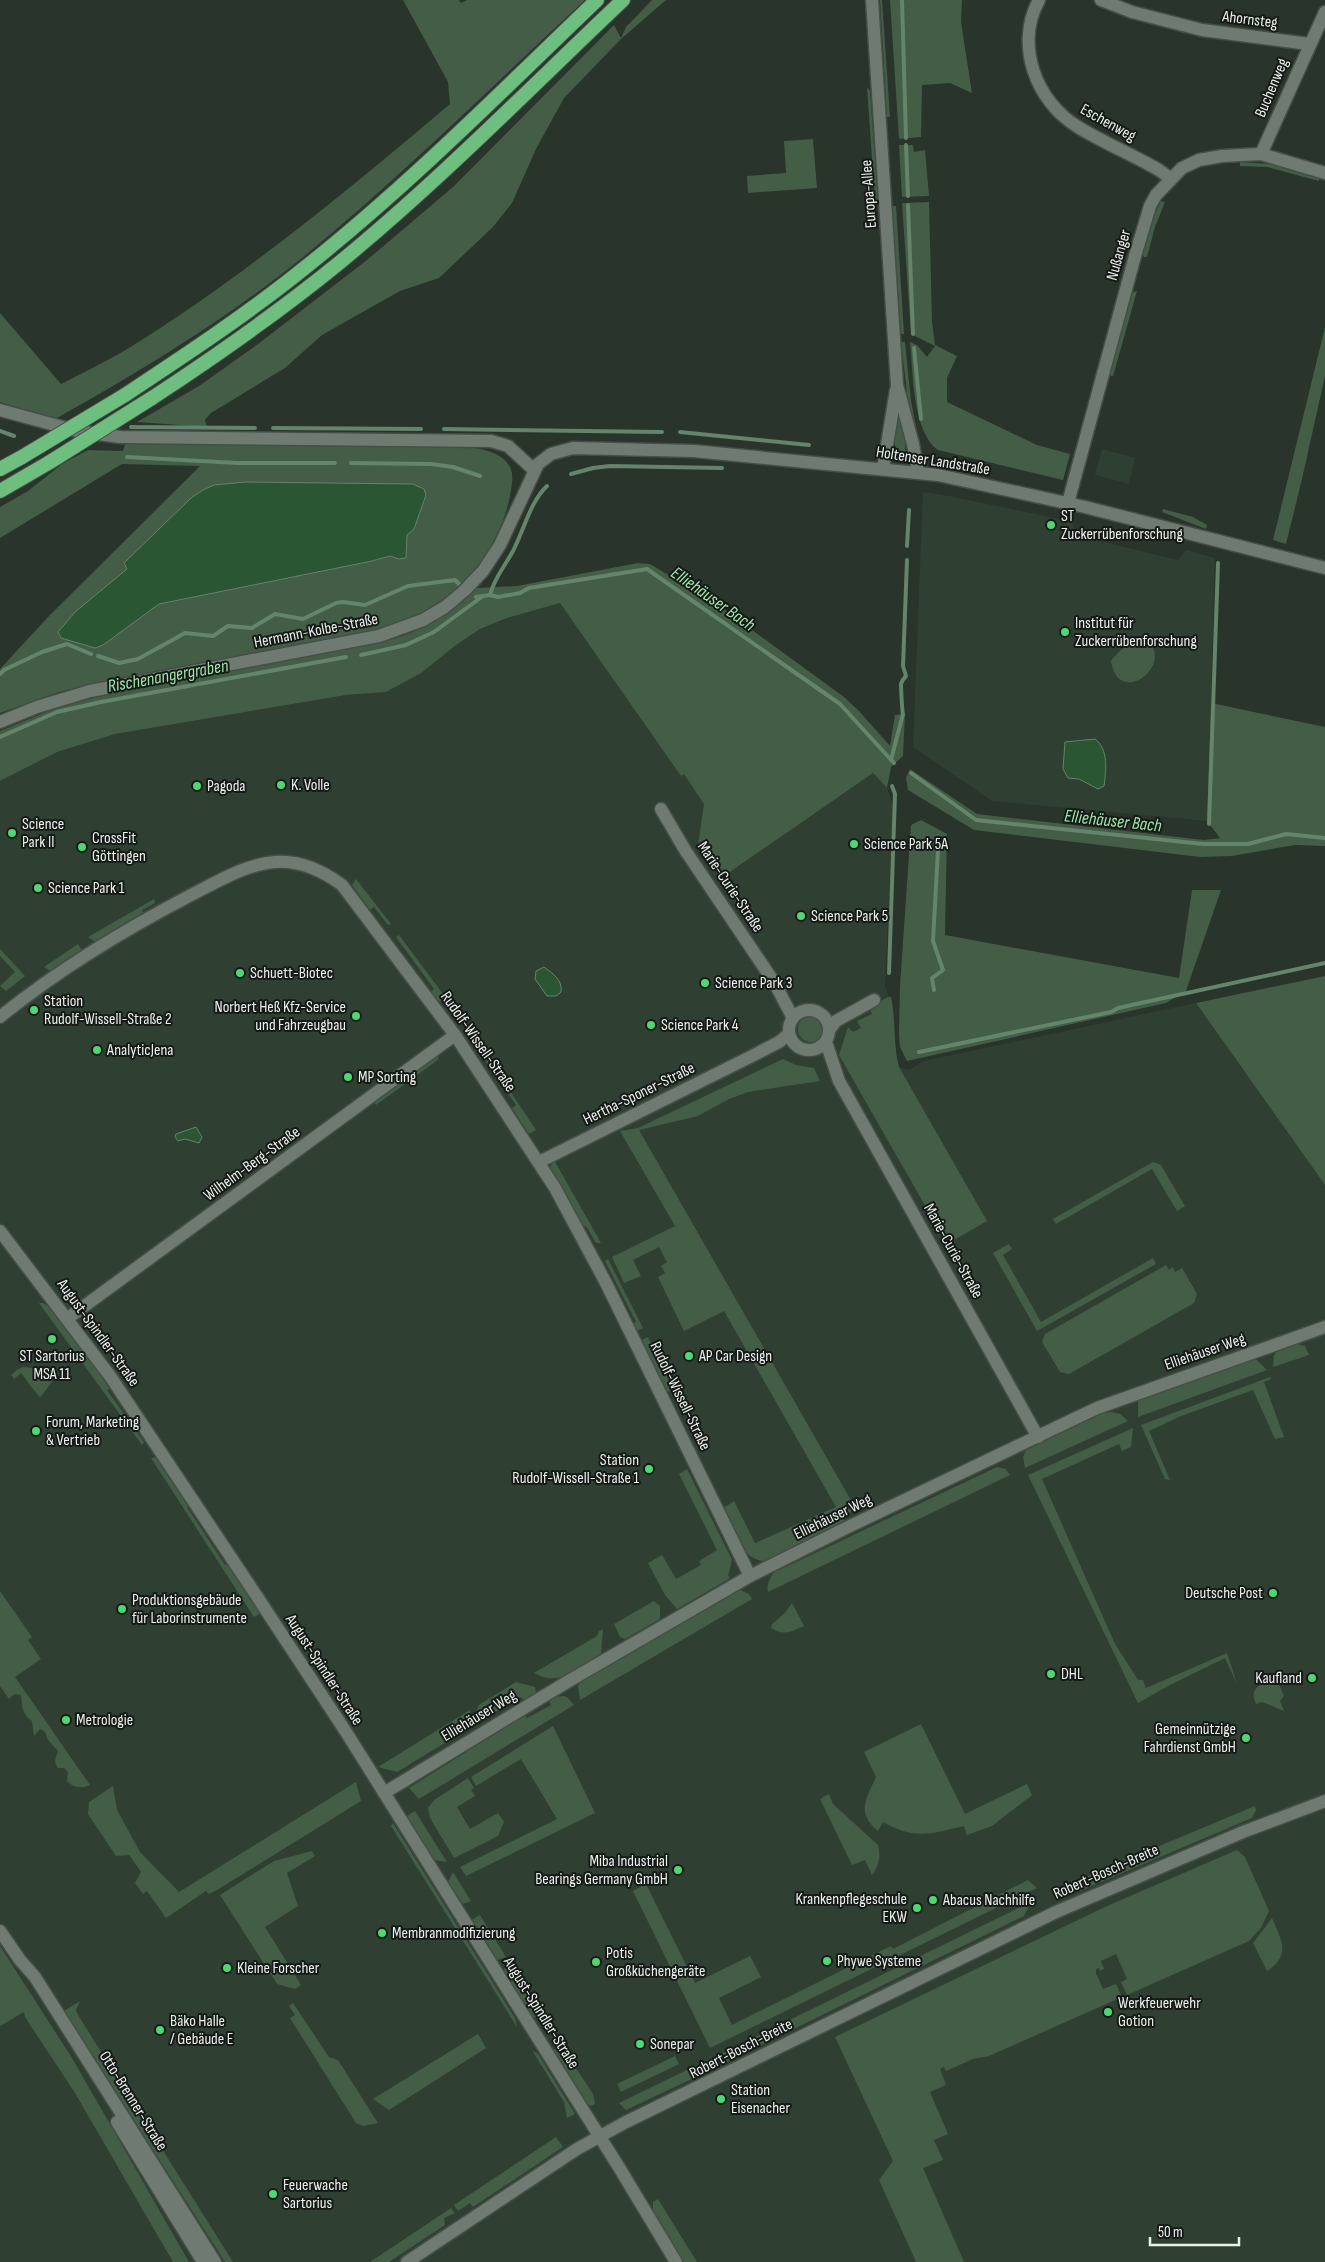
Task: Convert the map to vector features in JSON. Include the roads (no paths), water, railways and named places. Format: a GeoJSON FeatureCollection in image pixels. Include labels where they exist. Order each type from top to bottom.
{"type":"FeatureCollection","features":[{"type":"Feature","properties":{"kind":"highway"},"geometry":{"type":"LineString","coordinates":[[0,470],[125,395],[244,314],[308,265],[398,189],[597,0]]}},
{"type":"Feature","properties":{"kind":"highway"},"geometry":{"type":"LineString","coordinates":[[501,92],[621,2]]}},
{"type":"Feature","properties":{"kind":"highway"},"geometry":{"type":"LineString","coordinates":[[0,491],[152,398],[250,332],[373,234],[479,139],[621,2]]}},
{"type":"Feature","properties":{"kind":"highway"},"geometry":{"type":"LineString","coordinates":[[0,465],[22,457]]}},
{"type":"Feature","properties":{"kind":"street","name":"Europa-Allee"},"geometry":{"type":"LineString","coordinates":[[872,0],[896,385],[883,469]]}},
{"type":"Feature","properties":{"kind":"street","name":"Eschenweg"},"geometry":{"type":"LineString","coordinates":[[1039,0],[1030,23],[1027,38],[1028,54],[1032,69],[1056,108],[1077,127],[1154,167],[1170,178]]}},
{"type":"Feature","properties":{"kind":"street","name":"Ahornsteg"},"geometry":{"type":"LineString","coordinates":[[1100,0],[1132,12],[1202,30],[1316,39]]}},
{"type":"Feature","properties":{"kind":"street","name":"Buchenweg"},"geometry":{"type":"LineString","coordinates":[[1261,154],[1316,39],[1325,12]]}},
{"type":"Feature","properties":{"kind":"street","name":"Nußanger"},"geometry":{"type":"LineString","coordinates":[[1068,503],[1150,206],[1156,195],[1170,178],[1182,168],[1199,160],[1222,156],[1261,154],[1325,173]]}},
{"type":"Feature","properties":{"kind":"street","name":"Europa-Allee"},"geometry":{"type":"LineString","coordinates":[[896,385],[913,444],[918,472]]}},
{"type":"Feature","properties":{"kind":"street"},"geometry":{"type":"LineString","coordinates":[[0,410],[77,431],[120,437],[491,441],[508,446],[534,470]]}},
{"type":"Feature","properties":{"kind":"street","name":"Holtenser Landstraße"},"geometry":{"type":"LineString","coordinates":[[534,470],[546,457],[557,452],[573,448],[596,448],[694,450],[918,472],[1068,503],[1325,568]]}},
{"type":"Feature","properties":{"kind":"street","name":"Hermann-Kolbe-Straße"},"geometry":{"type":"LineString","coordinates":[[0,722],[37,707],[90,691],[379,636],[413,625],[433,615],[453,601],[482,571],[500,545],[534,470]]}},
{"type":"Feature","properties":{"kind":"street","name":"Marie-Curie-Straße"},"geometry":{"type":"LineString","coordinates":[[661,809],[685,850],[774,982],[793,1018]]}},
{"type":"Feature","properties":{"kind":"street","name":"Rudolf-Wissell-Straße"},"geometry":{"type":"LineString","coordinates":[[0,1017],[49,980],[121,933],[224,878],[262,864],[276,862],[308,867],[328,874],[342,884],[455,1035],[539,1162],[605,1282],[750,1576]]}},
{"type":"Feature","properties":{"kind":"street","name":"Marie-Curie-Straße"},"geometry":{"type":"LineString","coordinates":[[774,982],[806,1010]]}},
{"type":"Feature","properties":{"kind":"street"},"geometry":{"type":"LineString","coordinates":[[827,1023],[836,1021],[869,1002]]}},
{"type":"Feature","properties":{"kind":"street"},"geometry":{"type":"LineString","coordinates":[[806,1010],[816,1011],[827,1023],[826,1042],[813,1050],[803,1050],[792,1039],[793,1018],[806,1010]]}},
{"type":"Feature","properties":{"kind":"street","name":"Wilhelm-Berg-Straße"},"geometry":{"type":"LineString","coordinates":[[68,1318],[455,1035]]}},
{"type":"Feature","properties":{"kind":"street","name":"Hertha-Sponer-Straße"},"geometry":{"type":"LineString","coordinates":[[539,1162],[779,1042],[792,1039]]}},
{"type":"Feature","properties":{"kind":"street","name":"Marie-Curie-Straße"},"geometry":{"type":"LineString","coordinates":[[826,1042],[839,1081]]}},
{"type":"Feature","properties":{"kind":"street","name":"Marie-Curie-Straße"},"geometry":{"type":"LineString","coordinates":[[813,1050],[839,1081],[1038,1436]]}},
{"type":"Feature","properties":{"kind":"street","name":"August-Spindler-Straße"},"geometry":{"type":"LineString","coordinates":[[0,1231],[68,1318],[151,1434],[346,1732],[601,2138],[676,2262]]}},
{"type":"Feature","properties":{"kind":"street","name":"Elliehäuser Weg"},"geometry":{"type":"LineString","coordinates":[[384,1793],[559,1687],[750,1576],[1038,1436],[1125,1397],[1325,1326]]}},
{"type":"Feature","properties":{"kind":"street","name":"Robert-Bosch-Breite"},"geometry":{"type":"LineString","coordinates":[[407,2262],[601,2138],[657,2111],[664,2105],[1056,1912],[1242,1832],[1325,1801]]}},
{"type":"Feature","properties":{"kind":"street","name":"Otto-Brenner-Straße"},"geometry":{"type":"LineString","coordinates":[[0,1931],[39,1984],[215,2262]]}},
{"type":"Feature","properties":{"kind":"street","name":"Otto-Brenner-Straße"},"geometry":{"type":"LineString","coordinates":[[20,1960],[29,1980],[204,2262]]}},
{"type":"Feature","properties":{"kind":"street","name":"Robert-Bosch-Breite"},"geometry":{"type":"LineString","coordinates":[[417,2262],[601,2138]]}},
{"type":"Feature","properties":{"kind":"waterway"},"geometry":{"type":"LineString","coordinates":[[902,0],[906,138]]}},
{"type":"Feature","properties":{"kind":"waterway"},"geometry":{"type":"LineString","coordinates":[[906,145],[908,196]]}},
{"type":"Feature","properties":{"kind":"waterway"},"geometry":{"type":"LineString","coordinates":[[908,205],[913,334]]}},
{"type":"Feature","properties":{"kind":"waterway"},"geometry":{"type":"LineString","coordinates":[[914,348],[921,419]]}},
{"type":"Feature","properties":{"kind":"waterway"},"geometry":{"type":"LineString","coordinates":[[131,427],[255,428]]}},
{"type":"Feature","properties":{"kind":"waterway"},"geometry":{"type":"LineString","coordinates":[[273,428],[421,429]]}},
{"type":"Feature","properties":{"kind":"waterway"},"geometry":{"type":"LineString","coordinates":[[444,429],[662,432]]}},
{"type":"Feature","properties":{"kind":"waterway"},"geometry":{"type":"LineString","coordinates":[[0,431],[14,436]]}},
{"type":"Feature","properties":{"kind":"waterway"},"geometry":{"type":"LineString","coordinates":[[680,432],[809,445]]}},
{"type":"Feature","properties":{"kind":"waterway"},"geometry":{"type":"LineString","coordinates":[[127,457],[237,463],[335,463]]}},
{"type":"Feature","properties":{"kind":"waterway"},"geometry":{"type":"LineString","coordinates":[[351,463],[431,464],[453,467],[480,476]]}},
{"type":"Feature","properties":{"kind":"waterway"},"geometry":{"type":"LineString","coordinates":[[571,474],[610,466],[722,468]]}},
{"type":"Feature","properties":{"kind":"waterway"},"geometry":{"type":"LineString","coordinates":[[490,595],[497,578],[517,543],[536,500],[547,486]]}},
{"type":"Feature","properties":{"kind":"waterway"},"geometry":{"type":"LineString","coordinates":[[907,546],[909,510]]}},
{"type":"Feature","properties":{"kind":"waterway"},"geometry":{"type":"LineString","coordinates":[[891,760],[903,714],[901,684],[906,676],[903,666],[907,560]]}},
{"type":"Feature","properties":{"kind":"waterway"},"geometry":{"type":"LineString","coordinates":[[1209,824],[1218,563]]}},
{"type":"Feature","properties":{"kind":"waterway","name":"Elliehäuser Bach"},"geometry":{"type":"LineString","coordinates":[[476,597],[490,595],[498,597],[520,593],[529,588],[647,569],[840,704],[894,763]]}},
{"type":"Feature","properties":{"kind":"waterway","name":"Elliehäuser Bach"},"geometry":{"type":"LineString","coordinates":[[98,656],[119,663],[138,659],[185,633],[213,636],[228,626],[252,628],[275,614],[303,619],[336,603],[365,605],[408,586],[455,580],[459,584]]}},
{"type":"Feature","properties":{"kind":"waterway","name":"Rischenangergraben"},"geometry":{"type":"LineString","coordinates":[[361,655],[406,645],[434,632],[483,596]]}},
{"type":"Feature","properties":{"kind":"waterway","name":"Elliehäuser Bach"},"geometry":{"type":"LineString","coordinates":[[0,674],[4,670],[42,652],[67,644],[91,654]]}},
{"type":"Feature","properties":{"kind":"waterway","name":"Rischenangergraben"},"geometry":{"type":"LineString","coordinates":[[0,737],[57,712],[101,702],[346,657]]}},
{"type":"Feature","properties":{"kind":"waterway","name":"Elliehäuser Bach"},"geometry":{"type":"LineString","coordinates":[[911,773],[976,820],[1203,844],[1248,844],[1286,834],[1325,838]]}},
{"type":"Feature","properties":{"kind":"waterway"},"geometry":{"type":"LineString","coordinates":[[889,973],[895,794],[892,786]]}},
{"type":"Feature","properties":{"kind":"waterway"},"geometry":{"type":"LineString","coordinates":[[934,990],[932,978],[943,970],[933,941],[938,850]]}},
{"type":"Feature","properties":{"kind":"waterway"},"geometry":{"type":"LineString","coordinates":[[919,1052],[1111,1012],[1118,1008],[1325,963]]}},
{"type":"Feature","properties":{"kind":"place","name":"ST Zuckerrübenforschung"},"geometry":{"type":"Point","coordinates":[1051,525]}},
{"type":"Feature","properties":{"kind":"place","name":"Institut für Zuckerrübenforschung"},"geometry":{"type":"Point","coordinates":[1065,632]}},
{"type":"Feature","properties":{"kind":"place","name":"K. Volle"},"geometry":{"type":"Point","coordinates":[281,785]}},
{"type":"Feature","properties":{"kind":"place","name":"Pagoda"},"geometry":{"type":"Point","coordinates":[197,786]}},
{"type":"Feature","properties":{"kind":"place","name":"Science Park II"},"geometry":{"type":"Point","coordinates":[12,833]}},
{"type":"Feature","properties":{"kind":"place","name":"Science Park 5A"},"geometry":{"type":"Point","coordinates":[854,844]}},
{"type":"Feature","properties":{"kind":"place","name":"CrossFit Göttingen"},"geometry":{"type":"Point","coordinates":[82,847]}},
{"type":"Feature","properties":{"kind":"place","name":"Science Park 1"},"geometry":{"type":"Point","coordinates":[38,888]}},
{"type":"Feature","properties":{"kind":"place","name":"Science Park 5"},"geometry":{"type":"Point","coordinates":[801,916]}},
{"type":"Feature","properties":{"kind":"place","name":"Schuett-Biotec"},"geometry":{"type":"Point","coordinates":[240,973]}},
{"type":"Feature","properties":{"kind":"place","name":"Science Park 3"},"geometry":{"type":"Point","coordinates":[705,983]}},
{"type":"Feature","properties":{"kind":"place","name":"Station Rudolf-Wissell-Straße 2"},"geometry":{"type":"Point","coordinates":[34,1010]}},
{"type":"Feature","properties":{"kind":"place","name":"Norbert Heß Kfz-Service und Fahrzeugbau"},"geometry":{"type":"Point","coordinates":[356,1016]}},
{"type":"Feature","properties":{"kind":"place","name":"Science Park 4"},"geometry":{"type":"Point","coordinates":[651,1025]}},
{"type":"Feature","properties":{"kind":"place","name":"AnalyticJena"},"geometry":{"type":"Point","coordinates":[97,1050]}},
{"type":"Feature","properties":{"kind":"place","name":"MP Sorting"},"geometry":{"type":"Point","coordinates":[348,1077]}},
{"type":"Feature","properties":{"kind":"place","name":"ST Sartorius MSA 11"},"geometry":{"type":"Point","coordinates":[52,1339]}},
{"type":"Feature","properties":{"kind":"place","name":"AP Car Design"},"geometry":{"type":"Point","coordinates":[689,1356]}},
{"type":"Feature","properties":{"kind":"place","name":"Forum, Marketing & Vertrieb"},"geometry":{"type":"Point","coordinates":[36,1431]}},
{"type":"Feature","properties":{"kind":"place","name":"Station Rudolf-Wissell-Straße 1"},"geometry":{"type":"Point","coordinates":[649,1469]}},
{"type":"Feature","properties":{"kind":"place","name":"Deutsche Post"},"geometry":{"type":"Point","coordinates":[1273,1593]}},
{"type":"Feature","properties":{"kind":"place","name":"Produktionsgebäude für Laborinstrumente"},"geometry":{"type":"Point","coordinates":[122,1609]}},
{"type":"Feature","properties":{"kind":"place","name":"DHL"},"geometry":{"type":"Point","coordinates":[1051,1674]}},
{"type":"Feature","properties":{"kind":"place","name":"Kaufland"},"geometry":{"type":"Point","coordinates":[1312,1678]}},
{"type":"Feature","properties":{"kind":"place","name":"Metrologie"},"geometry":{"type":"Point","coordinates":[66,1720]}},
{"type":"Feature","properties":{"kind":"place","name":"Gemeinnützige Fahrdienst GmbH"},"geometry":{"type":"Point","coordinates":[1246,1738]}},
{"type":"Feature","properties":{"kind":"place","name":"Miba Industrial Bearings Germany GmbH"},"geometry":{"type":"Point","coordinates":[678,1870]}},
{"type":"Feature","properties":{"kind":"place","name":"Abacus Nachhilfe"},"geometry":{"type":"Point","coordinates":[933,1900]}},
{"type":"Feature","properties":{"kind":"place","name":"Krankenpflegeschule EKW"},"geometry":{"type":"Point","coordinates":[917,1908]}},
{"type":"Feature","properties":{"kind":"place","name":"Membranmodifizierung"},"geometry":{"type":"Point","coordinates":[382,1933]}},
{"type":"Feature","properties":{"kind":"place","name":"Phywe Systeme"},"geometry":{"type":"Point","coordinates":[827,1961]}},
{"type":"Feature","properties":{"kind":"place","name":"Potis Großküchengeräte"},"geometry":{"type":"Point","coordinates":[596,1962]}},
{"type":"Feature","properties":{"kind":"place","name":"Kleine Forscher"},"geometry":{"type":"Point","coordinates":[227,1968]}},
{"type":"Feature","properties":{"kind":"place","name":"Werkfeuerwehr Gotion"},"geometry":{"type":"Point","coordinates":[1108,2012]}},
{"type":"Feature","properties":{"kind":"place","name":"Bäko Halle / Gebäude E"},"geometry":{"type":"Point","coordinates":[160,2030]}},
{"type":"Feature","properties":{"kind":"place","name":"Sonepar"},"geometry":{"type":"Point","coordinates":[640,2044]}},
{"type":"Feature","properties":{"kind":"place","name":"Station Eisenacher"},"geometry":{"type":"Point","coordinates":[721,2099]}},
{"type":"Feature","properties":{"kind":"place","name":"Feuerwache Sartorius"},"geometry":{"type":"Point","coordinates":[273,2194]}}]}
